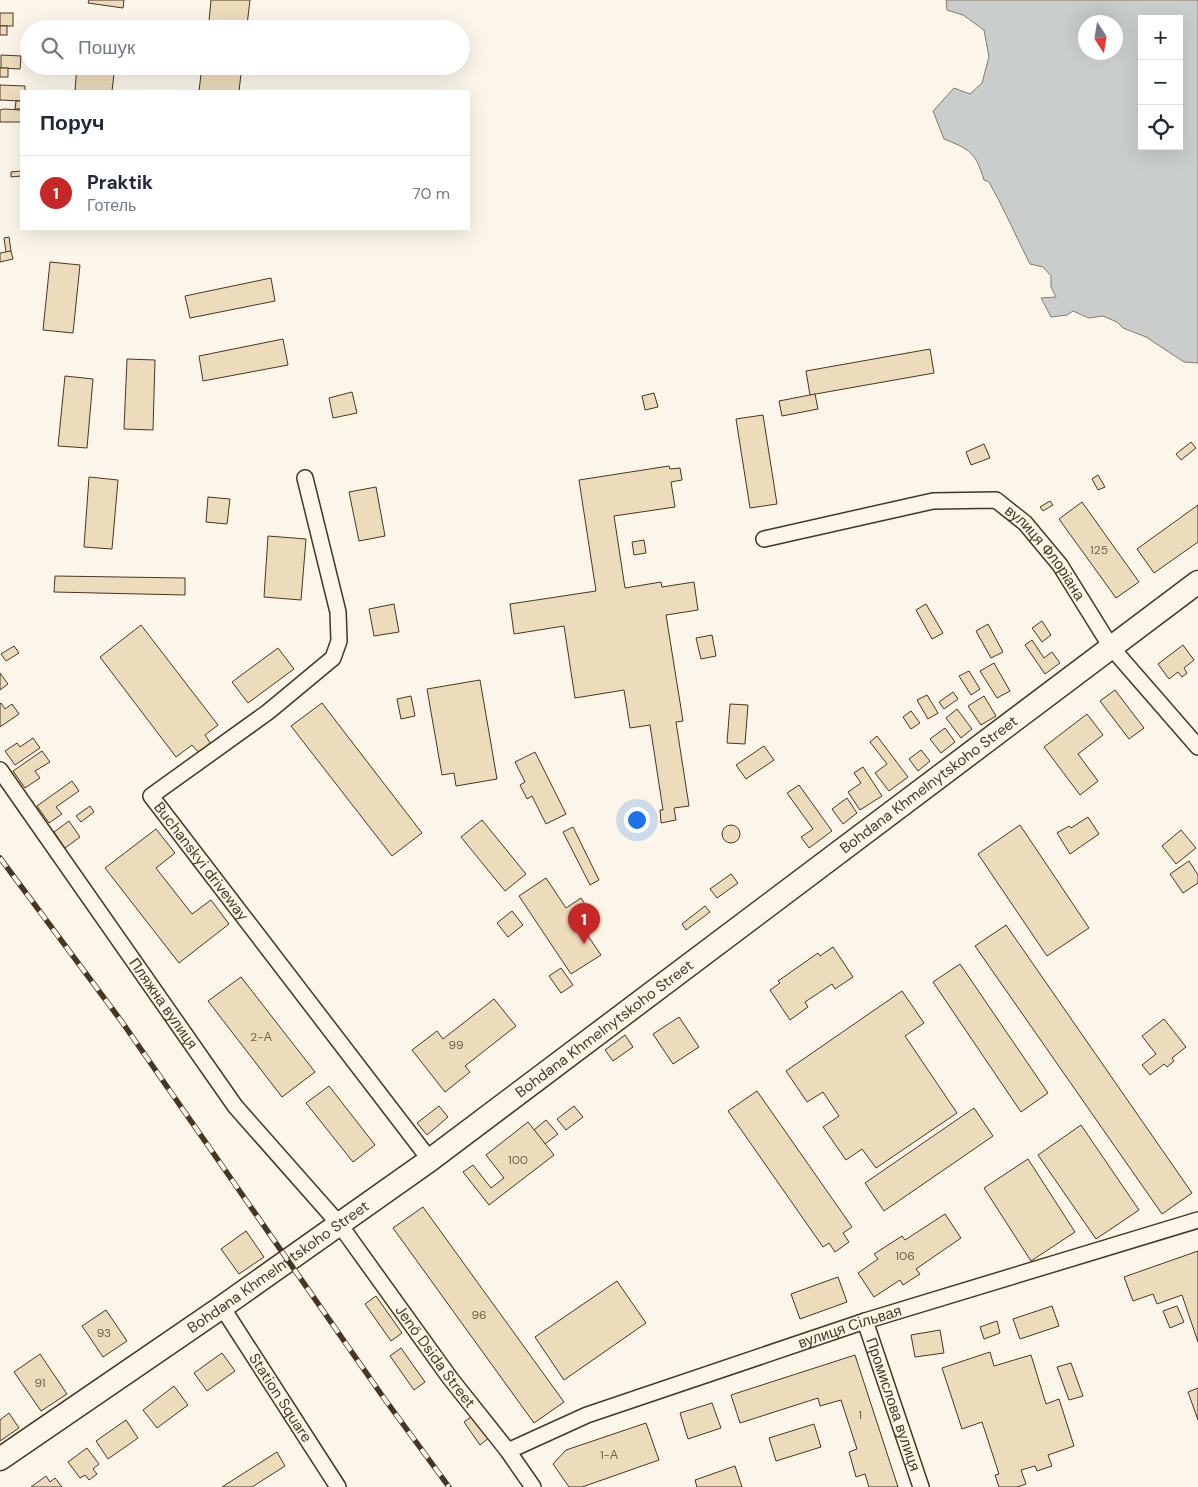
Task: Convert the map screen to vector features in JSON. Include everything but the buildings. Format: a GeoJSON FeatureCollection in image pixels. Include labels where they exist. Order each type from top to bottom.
{"type":"FeatureCollection","features":[{"type":"Feature","properties":{"kind":"highway","name":"Bohdana Khmelnytskoho Street"},"geometry":{"type":"LineString","coordinates":[[0,1459],[340,1225],[430,1160],[1198,582]]}},
{"type":"Feature","properties":{"kind":"street","name":"Buchanskyi driveway"},"geometry":{"type":"LineString","coordinates":[[306,478],[338,612],[339,641],[333,658],[268,712],[151,796],[430,1160]]}},
{"type":"Feature","properties":{"kind":"street","name":"вулиця Флоріана"},"geometry":{"type":"LineString","coordinates":[[764,539],[933,501],[996,500],[1025,523],[1060,565],[1111,647],[1198,748]]}},
{"type":"Feature","properties":{"kind":"street","name":"Пляжна вулиця"},"geometry":{"type":"LineString","coordinates":[[0,770],[235,1106],[340,1225]]}},
{"type":"Feature","properties":{"kind":"street","name":"вулиця Сільвая"},"geometry":{"type":"LineString","coordinates":[[508,1451],[587,1416],[865,1321],[1198,1220]]}},
{"type":"Feature","properties":{"kind":"street","name":"Jenő Dsida Street"},"geometry":{"type":"LineString","coordinates":[[340,1225],[450,1378],[508,1451],[533,1487]]}},
{"type":"Feature","properties":{"kind":"street","name":"Station Square"},"geometry":{"type":"LineString","coordinates":[[222,1307],[338,1487]]}},
{"type":"Feature","properties":{"kind":"street","name":"Промислова вулиця"},"geometry":{"type":"LineString","coordinates":[[865,1321],[922,1487]]}},
{"type":"Feature","properties":{"kind":"shaded area"},"geometry":{"type":"Polygon","coordinates":[[[946,0],[1198,0],[1198,363],[1184,362],[1146,337],[1123,328],[1117,322],[1103,316],[1089,318],[1073,311],[1067,315],[1051,317],[1041,298],[1056,297],[1051,287],[1051,276],[1043,267],[1030,264],[989,182],[984,180],[975,158],[966,149],[944,139],[933,111],[954,88],[970,94],[982,83],[989,57],[984,30],[963,15],[947,10],[946,0]]]}},
{"type":"Feature","properties":{"kind":"railway"},"geometry":{"type":"LineString","coordinates":[[0,858],[122,1022],[381,1394],[449,1487]]}},
{"type":"Feature","properties":{"kind":"place","name":"Praktik"},"geometry":{"type":"Point","coordinates":[584,944]}}]}
